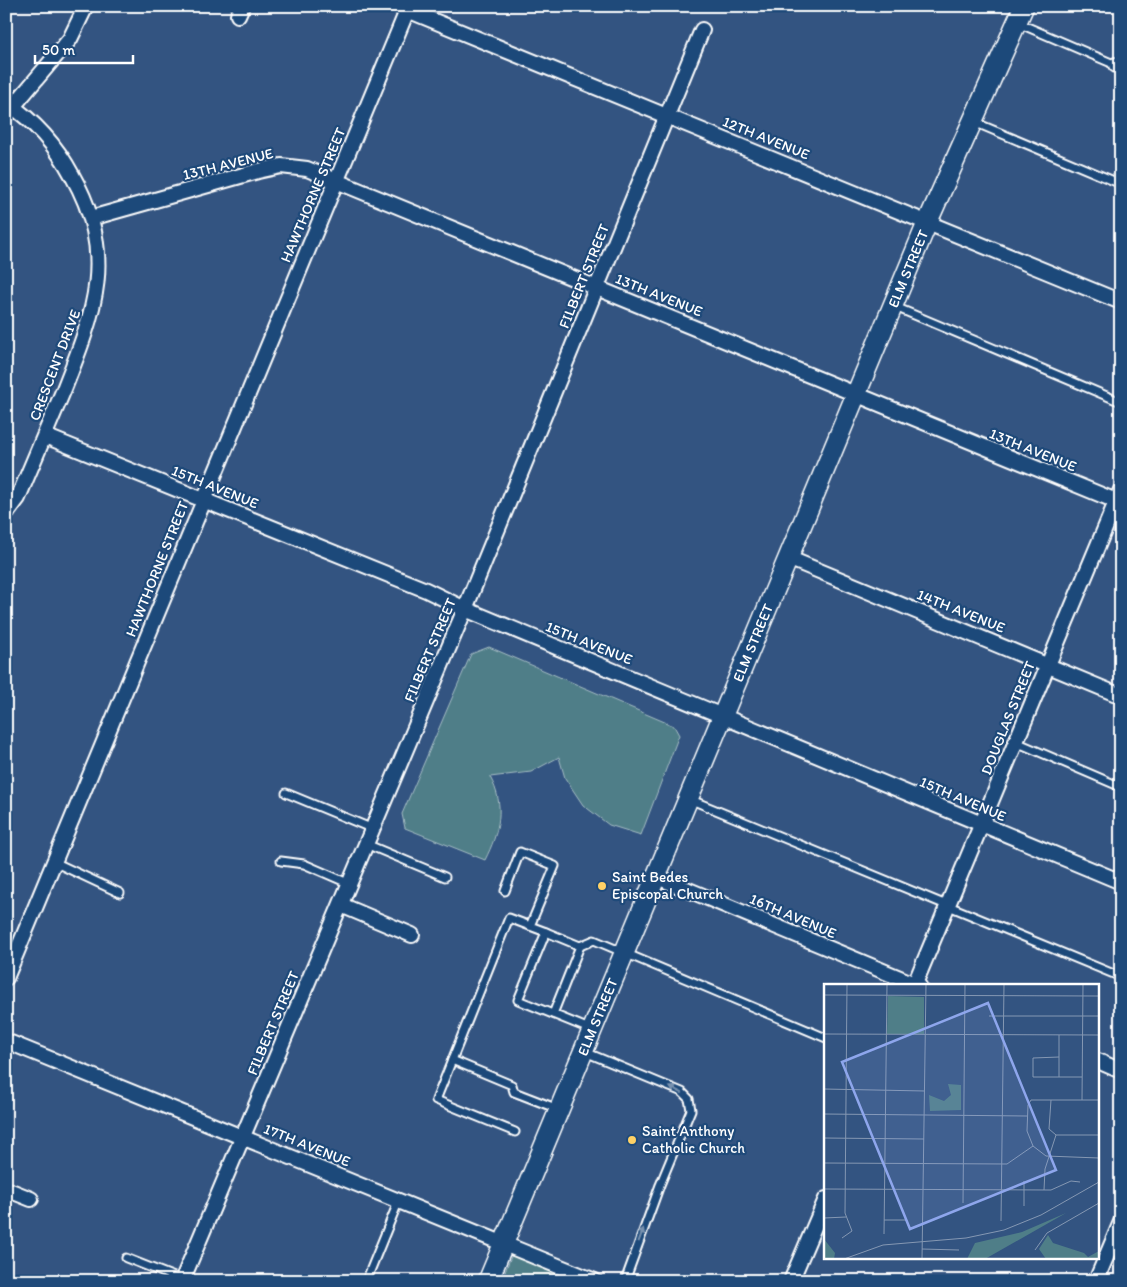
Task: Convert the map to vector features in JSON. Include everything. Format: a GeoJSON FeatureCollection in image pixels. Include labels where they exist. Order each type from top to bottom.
{"type":"FeatureCollection","features":[{"type":"Feature","properties":{"kind":"street"},"geometry":{"type":"LineString","coordinates":[[9,108],[70,39],[86,6]]}},
{"type":"Feature","properties":{"kind":"street","name":"12TH AVENUE"},"geometry":{"type":"LineString","coordinates":[[405,7],[1121,302]]}},
{"type":"Feature","properties":{"kind":"street","name":"HAWTHORNE STREET"},"geometry":{"type":"LineString","coordinates":[[6,978],[203,499],[338,181],[405,7]]}},
{"type":"Feature","properties":{"kind":"street","name":"ELM STREET"},"geometry":{"type":"LineString","coordinates":[[488,1281],[892,306],[1021,14]]}},
{"type":"Feature","properties":{"kind":"street","name":"FILBERT STREET"},"geometry":{"type":"LineString","coordinates":[[182,1281],[465,609],[702,30]]}},
{"type":"Feature","properties":{"kind":"street","name":"CRESCENT DRIVE"},"geometry":{"type":"LineString","coordinates":[[6,514],[18,498],[85,337],[97,288],[98,250],[83,193],[58,150],[28,119],[9,108]]}},
{"type":"Feature","properties":{"kind":"street","name":"13TH AVENUE"},"geometry":{"type":"LineString","coordinates":[[91,218],[258,171],[281,166],[307,169],[597,286],[856,394],[1119,498]]}},
{"type":"Feature","properties":{"kind":"street","name":"15TH AVENUE"},"geometry":{"type":"LineString","coordinates":[[45,436],[426,590],[465,609],[1121,882]]}},
{"type":"Feature","properties":{"kind":"street","name":"DOUGLAS STREET"},"geometry":{"type":"LineString","coordinates":[[916,984],[983,825],[1047,664],[1119,498]]}},
{"type":"Feature","properties":{"kind":"street","name":"14TH AVENUE"},"geometry":{"type":"LineString","coordinates":[[788,558],[1121,696]]}},
{"type":"Feature","properties":{"kind":"street","name":"16TH AVENUE"},"geometry":{"type":"LineString","coordinates":[[655,876],[914,984]]}},
{"type":"Feature","properties":{"kind":"street"},"geometry":{"type":"LineString","coordinates":[[341,905],[412,936]]}},
{"type":"Feature","properties":{"kind":"street","name":"17TH AVENUE"},"geometry":{"type":"LineString","coordinates":[[6,1041],[595,1281]]}},
{"type":"Feature","properties":{"kind":"street"},"geometry":{"type":"LineString","coordinates":[[1100,1062],[1121,1071]]}},
{"type":"Feature","properties":{"kind":"street"},"geometry":{"type":"LineString","coordinates":[[6,1189],[31,1199]]}},
{"type":"Feature","properties":{"kind":"street"},"geometry":{"type":"LineString","coordinates":[[791,1281],[821,1221],[824,1208]]}},
{"type":"Feature","properties":{"kind":"street"},"geometry":{"type":"LineString","coordinates":[[1096,1281],[1121,1222]]}},
{"type":"Feature","properties":{"kind":"lane"},"geometry":{"type":"LineString","coordinates":[[1021,14],[1119,66]]}},
{"type":"Feature","properties":{"kind":"lane"},"geometry":{"type":"LineString","coordinates":[[972,122],[1121,184]]}},
{"type":"Feature","properties":{"kind":"lane"},"geometry":{"type":"LineString","coordinates":[[892,306],[1121,402]]}},
{"type":"Feature","properties":{"kind":"lane"},"geometry":{"type":"LineString","coordinates":[[1016,742],[1121,787]]}},
{"type":"Feature","properties":{"kind":"lane"},"geometry":{"type":"LineString","coordinates":[[286,793],[373,829]]}},
{"type":"Feature","properties":{"kind":"lane"},"geometry":{"type":"LineString","coordinates":[[688,798],[1121,977]]}},
{"type":"Feature","properties":{"kind":"lane"},"geometry":{"type":"LineString","coordinates":[[366,844],[445,877]]}},
{"type":"Feature","properties":{"kind":"lane"},"geometry":{"type":"LineString","coordinates":[[505,891],[520,852],[555,866],[530,926]]}},
{"type":"Feature","properties":{"kind":"lane"},"geometry":{"type":"LineString","coordinates":[[281,861],[304,864],[350,884]]}},
{"type":"Feature","properties":{"kind":"lane"},"geometry":{"type":"LineString","coordinates":[[54,862],[120,893]]}},
{"type":"Feature","properties":{"kind":"lane"},"geometry":{"type":"LineString","coordinates":[[515,1132],[436,1100],[509,918],[580,946]]}},
{"type":"Feature","properties":{"kind":"lane"},"geometry":{"type":"LineString","coordinates":[[546,932],[518,1000],[592,1030]]}},
{"type":"Feature","properties":{"kind":"lane"},"geometry":{"type":"LineString","coordinates":[[553,1014],[580,946],[594,940],[824,1037]]}},
{"type":"Feature","properties":{"kind":"lane"},"geometry":{"type":"LineString","coordinates":[[583,1051],[682,1092],[691,1105],[691,1110],[660,1185],[625,1281]]}},
{"type":"Feature","properties":{"kind":"lane"},"geometry":{"type":"LineString","coordinates":[[452,1060],[512,1085],[514,1092],[559,1110]]}},
{"type":"Feature","properties":{"kind":"lane"},"geometry":{"type":"LineString","coordinates":[[366,1281],[400,1200]]}},
{"type":"Feature","properties":{"kind":"lane"},"geometry":{"type":"LineString","coordinates":[[126,1258],[182,1281]]}},
{"type":"Feature","properties":{"kind":"green space"},"geometry":{"type":"Polygon","coordinates":[[[489,647],[674,726],[679,735],[641,835],[609,825],[583,805],[565,778],[559,757],[531,772],[490,777],[498,798],[499,819],[494,839],[485,860],[405,828],[402,814],[471,654],[489,647]]]}},
{"type":"Feature","properties":{"kind":"green space"},"geometry":{"type":"Polygon","coordinates":[[[513,1252],[582,1281],[501,1281],[513,1252]]]}},
{"type":"Feature","properties":{"kind":"place","name":"Saint Bedes Episcopal Church"},"geometry":{"type":"Point","coordinates":[602,886]}},
{"type":"Feature","properties":{"kind":"place","name":"Saint Anthony Catholic Church"},"geometry":{"type":"Point","coordinates":[632,1140]}}]}
